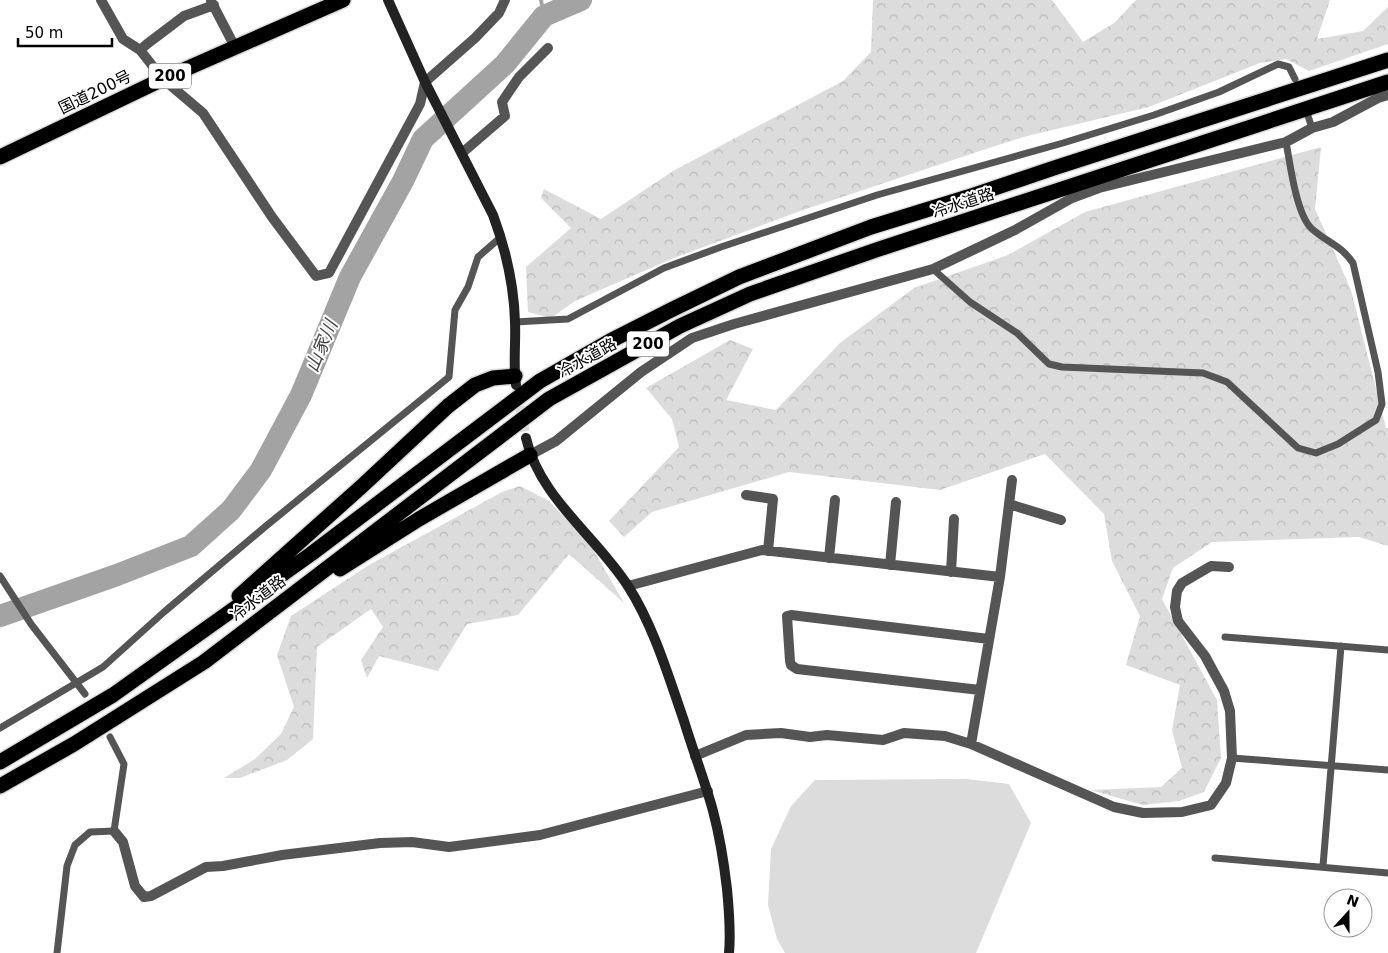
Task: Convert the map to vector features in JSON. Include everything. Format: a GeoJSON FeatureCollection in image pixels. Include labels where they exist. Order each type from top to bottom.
{"type":"FeatureCollection","features":[{"type":"Feature","properties":{"kind":"highway","name":"国道200号"},"geometry":{"type":"LineString","coordinates":[[0,157],[163,79],[343,0]]}},
{"type":"Feature","properties":{"kind":"highway","name":"冷水道路"},"geometry":{"type":"LineString","coordinates":[[0,762],[113,695],[311,554],[540,381],[610,341],[689,301],[739,277],[871,227],[1388,60]]}},
{"type":"Feature","properties":{"kind":"highway","name":"冷水道路"},"geometry":{"type":"LineString","coordinates":[[0,786],[74,744],[196,667],[549,399],[680,326],[750,294],[879,249],[1388,82]]}},
{"type":"Feature","properties":{"kind":"highway"},"geometry":{"type":"LineString","coordinates":[[192,639],[448,406],[475,385],[493,378],[516,381]]}},
{"type":"Feature","properties":{"kind":"highway"},"geometry":{"type":"LineString","coordinates":[[254,624],[419,519],[530,455]]}},
{"type":"Feature","properties":{"kind":"street"},"geometry":{"type":"LineString","coordinates":[[101,0],[123,39],[140,50],[163,79],[204,113],[272,217],[316,276],[329,273],[420,104],[425,82],[499,14],[505,0]]}},
{"type":"Feature","properties":{"kind":"street"},"geometry":{"type":"LineString","coordinates":[[388,0],[425,82],[493,215],[502,237],[510,273],[515,322],[516,381]]}},
{"type":"Feature","properties":{"kind":"street"},"geometry":{"type":"LineString","coordinates":[[140,50],[184,16],[212,3],[235,47]]}},
{"type":"Feature","properties":{"kind":"street"},"geometry":{"type":"LineString","coordinates":[[462,153],[505,116],[502,102],[519,78],[548,48]]}},
{"type":"Feature","properties":{"kind":"street"},"geometry":{"type":"LineString","coordinates":[[530,455],[556,441],[640,372],[692,338],[734,324],[933,269],[1015,230],[1072,198],[1099,188],[1286,142],[1312,128],[1333,122],[1378,98],[1388,95]]}},
{"type":"Feature","properties":{"kind":"street"},"geometry":{"type":"LineString","coordinates":[[526,438],[530,455],[555,497],[604,553],[628,586],[645,616],[708,792],[723,852],[729,905],[729,953]]}},
{"type":"Feature","properties":{"kind":"street"},"geometry":{"type":"LineString","coordinates":[[971,744],[1000,577],[1012,480]]}},
{"type":"Feature","properties":{"kind":"street"},"geometry":{"type":"LineString","coordinates":[[746,495],[773,499],[768,551]]}},
{"type":"Feature","properties":{"kind":"street"},"geometry":{"type":"LineString","coordinates":[[829,558],[835,500]]}},
{"type":"Feature","properties":{"kind":"street"},"geometry":{"type":"LineString","coordinates":[[890,565],[896,502]]}},
{"type":"Feature","properties":{"kind":"street"},"geometry":{"type":"LineString","coordinates":[[1009,504],[1062,520]]}},
{"type":"Feature","properties":{"kind":"street"},"geometry":{"type":"LineString","coordinates":[[951,572],[954,519]]}},
{"type":"Feature","properties":{"kind":"street"},"geometry":{"type":"LineString","coordinates":[[628,586],[762,550],[1000,577]]}},
{"type":"Feature","properties":{"kind":"street"},"geometry":{"type":"LineString","coordinates":[[695,756],[746,735],[781,733],[810,737],[827,735],[883,740],[904,733],[945,736],[971,744],[1114,807],[1144,813],[1182,812],[1211,805],[1226,783],[1232,758],[1230,711],[1224,692],[1205,656],[1178,621],[1174,607],[1177,591],[1182,584],[1210,566],[1229,567]]}},
{"type":"Feature","properties":{"kind":"street"},"geometry":{"type":"LineString","coordinates":[[980,690],[797,669],[790,662],[787,616],[989,639]]}},
{"type":"Feature","properties":{"kind":"street"},"geometry":{"type":"LineString","coordinates":[[114,831],[123,842],[135,886],[144,897],[151,896],[206,867],[223,866],[282,854],[380,843],[412,842],[450,847],[540,834],[708,792]]}},
{"type":"Feature","properties":{"kind":"lane"},"geometry":{"type":"LineString","coordinates":[[515,322],[568,319],[664,268],[721,247],[876,195],[1063,143],[1154,115],[1219,92],[1278,64],[1289,67],[1295,79]]}},
{"type":"Feature","properties":{"kind":"lane"},"geometry":{"type":"LineString","coordinates":[[1308,116],[1312,128]]}},
{"type":"Feature","properties":{"kind":"lane"},"geometry":{"type":"LineString","coordinates":[[933,269],[970,302],[1017,334],[1049,364],[1071,368],[1204,373],[1227,382],[1298,448],[1316,453],[1338,444],[1376,420],[1382,404],[1378,372],[1353,263],[1346,252],[1310,227],[1304,217],[1295,189],[1286,142]]}},
{"type":"Feature","properties":{"kind":"lane"},"geometry":{"type":"LineString","coordinates":[[0,728],[103,667],[164,612],[266,526],[450,377],[455,310],[468,287],[478,257],[502,237]]}},
{"type":"Feature","properties":{"kind":"lane"},"geometry":{"type":"LineString","coordinates":[[0,576],[31,624],[85,694]]}},
{"type":"Feature","properties":{"kind":"lane"},"geometry":{"type":"LineString","coordinates":[[1225,637],[1388,650]]}},
{"type":"Feature","properties":{"kind":"lane"},"geometry":{"type":"LineString","coordinates":[[1323,866],[1341,646]]}},
{"type":"Feature","properties":{"kind":"lane"},"geometry":{"type":"LineString","coordinates":[[57,953],[66,866],[75,845],[90,832],[114,831],[124,764],[118,749],[110,737]]}},
{"type":"Feature","properties":{"kind":"lane"},"geometry":{"type":"LineString","coordinates":[[1232,758],[1388,770]]}},
{"type":"Feature","properties":{"kind":"lane"},"geometry":{"type":"LineString","coordinates":[[1215,858],[1388,873]]}},
{"type":"Feature","properties":{"kind":"green space"},"geometry":{"type":"Polygon","coordinates":[[[873,0],[1052,0],[1083,42],[1114,23],[1136,0],[1330,0],[1317,39],[1363,31],[1388,7],[1388,44],[1309,71],[1286,59],[1260,63],[1149,107],[1027,136],[800,211],[674,258],[575,301],[551,318],[528,312],[526,267],[571,228],[541,198],[544,189],[601,219],[673,171],[843,81],[871,52],[873,0]]]}},
{"type":"Feature","properties":{"kind":"green space"},"geometry":{"type":"Polygon","coordinates":[[[1321,147],[1315,209],[1351,290],[1386,428],[1388,428],[1388,546],[1359,537],[1212,542],[1173,568],[1162,599],[1217,700],[1221,758],[1204,792],[1179,801],[1143,805],[1090,790],[1161,787],[1182,768],[1172,730],[1180,685],[1126,665],[1140,616],[1112,561],[1104,514],[1045,454],[940,490],[789,472],[652,512],[624,537],[609,521],[679,447],[672,419],[646,388],[730,340],[753,349],[726,400],[776,410],[840,343],[914,288],[1008,255],[1085,212],[1321,147]]]}},
{"type":"Feature","properties":{"kind":"green space"},"geometry":{"type":"Polygon","coordinates":[[[520,486],[549,501],[590,544],[624,603],[569,554],[518,615],[467,624],[438,671],[379,656],[367,678],[361,660],[383,627],[371,609],[317,647],[313,739],[287,760],[240,778],[224,778],[255,759],[281,734],[294,707],[277,655],[291,616],[369,565],[502,492],[520,486]]]}},
{"type":"Feature","properties":{"kind":"green space"},"geometry":{"type":"Polygon","coordinates":[[[967,779],[1009,784],[1031,823],[976,953],[785,953],[777,939],[768,905],[771,849],[791,806],[815,780],[967,779]]]}},
{"type":"Feature","properties":{"kind":"waterway"},"geometry":{"type":"LineString","coordinates":[[541,0],[544,16]]}},
{"type":"Feature","properties":{"kind":"waterway","name":"山家川"},"geometry":{"type":"LineString","coordinates":[[0,616],[117,575],[191,546],[231,510],[261,470],[301,395],[350,277],[403,181],[423,139],[505,64],[544,16],[581,0]]}},
{"type":"Feature","properties":{"kind":"tunnel"},"geometry":{"type":"LineString","coordinates":[[517,392],[526,438]]}}]}
